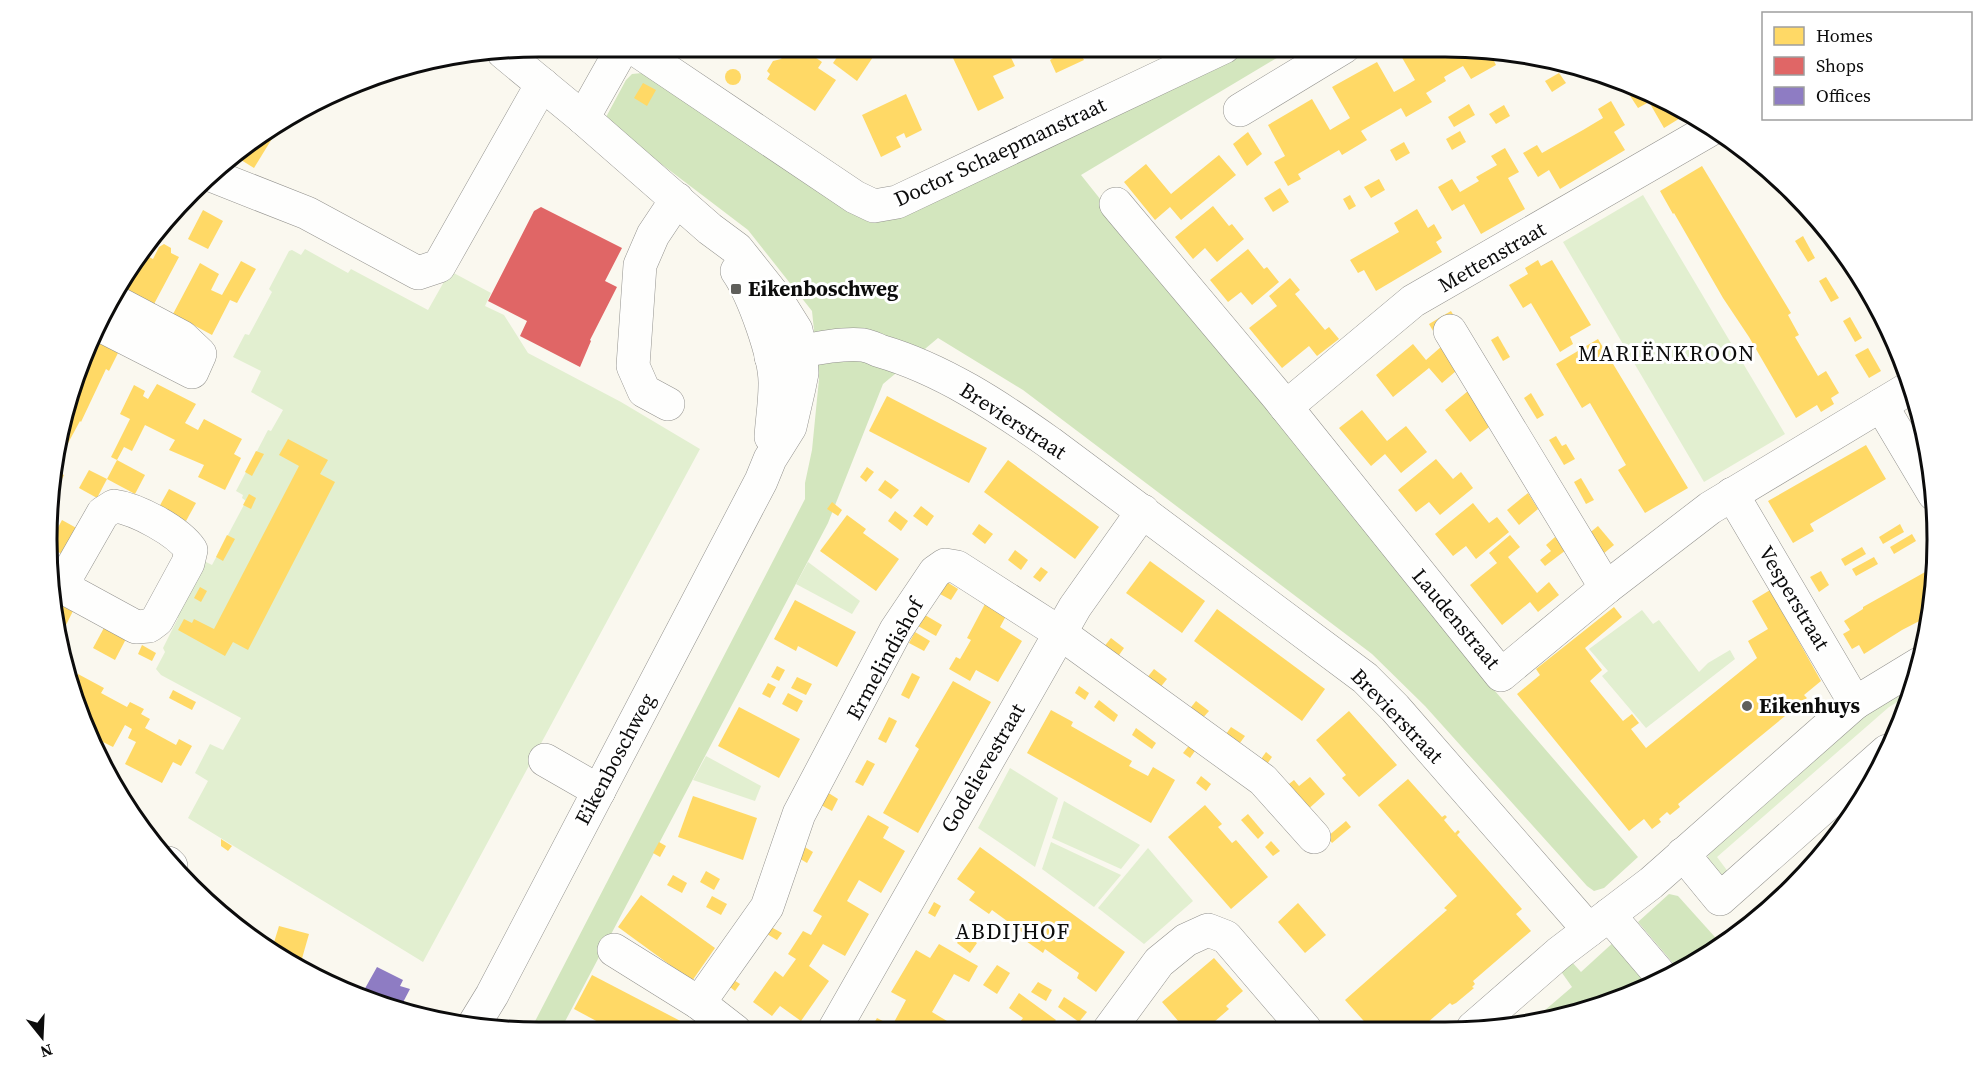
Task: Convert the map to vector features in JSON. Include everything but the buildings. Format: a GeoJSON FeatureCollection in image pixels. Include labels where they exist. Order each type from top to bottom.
{"type":"FeatureCollection","features":[{"type":"Feature","properties":{"kind":"street"},"geometry":{"type":"LineString","coordinates":[[583,118],[617,57]]}},
{"type":"Feature","properties":{"kind":"street","name":"Doctor Schaepmanstraat"},"geometry":{"type":"LineString","coordinates":[[647,57],[855,197],[874,206],[897,202],[1203,57]]}},
{"type":"Feature","properties":{"kind":"street"},"geometry":{"type":"LineString","coordinates":[[1240,110],[1327,57]]}},
{"type":"Feature","properties":{"kind":"street","name":"Eikenboschweg"},"geometry":{"type":"LineString","coordinates":[[479,1018],[761,481],[770,459],[775,383],[786,355],[710,229],[511,58]]}},
{"type":"Feature","properties":{"kind":"street"},"geometry":{"type":"LineString","coordinates":[[219,179],[307,213],[418,273],[439,266],[542,84]]}},
{"type":"Feature","properties":{"kind":"street","name":"Mettenstraat"},"geometry":{"type":"LineString","coordinates":[[1286,407],[1413,302],[1705,133]]}},
{"type":"Feature","properties":{"kind":"street"},"geometry":{"type":"LineString","coordinates":[[668,404],[644,391],[633,366],[640,265],[653,236],[676,199]]}},
{"type":"Feature","properties":{"kind":"street","name":"Laudenstraat"},"geometry":{"type":"LineString","coordinates":[[1116,204],[1286,407],[1501,675],[1606,588],[1710,508],[1903,392]]}},
{"type":"Feature","properties":{"kind":"street"},"geometry":{"type":"LineString","coordinates":[[106,328],[192,372],[200,354],[182,337],[119,304]]}},
{"type":"Feature","properties":{"kind":"street"},"geometry":{"type":"LineString","coordinates":[[1450,331],[1606,588]]}},
{"type":"Feature","properties":{"kind":"street","name":"Brevierstraat"},"geometry":{"type":"LineString","coordinates":[[786,355],[819,348],[863,345],[898,355],[1003,410],[1143,511],[1365,678],[1599,922],[1657,973]]}},
{"type":"Feature","properties":{"kind":"street"},"geometry":{"type":"LineString","coordinates":[[1881,405],[1923,475]]}},
{"type":"Feature","properties":{"kind":"street","name":"Vesperstraat"},"geometry":{"type":"LineString","coordinates":[[1732,494],[1855,703]]}},
{"type":"Feature","properties":{"kind":"street","name":"Godelievestraat"},"geometry":{"type":"LineString","coordinates":[[839,1022],[1075,607],[1143,511]]}},
{"type":"Feature","properties":{"kind":"street","name":"Ermelindishof"},"geometry":{"type":"LineString","coordinates":[[699,1003],[767,908],[799,814],[896,630],[935,572],[945,565],[957,567],[1060,633],[1263,780],[1314,837]]}},
{"type":"Feature","properties":{"kind":"street"},"geometry":{"type":"LineString","coordinates":[[1482,1020],[1559,953],[1651,883],[1855,703],[1909,670]]}},
{"type":"Feature","properties":{"kind":"street"},"geometry":{"type":"LineString","coordinates":[[545,760],[599,791]]}},
{"type":"Feature","properties":{"kind":"street"},"geometry":{"type":"LineString","coordinates":[[1683,854],[1720,899],[1870,766]]}},
{"type":"Feature","properties":{"kind":"street"},"geometry":{"type":"LineString","coordinates":[[1115,1022],[1159,962],[1186,940],[1208,930],[1226,937],[1299,1022]]}},
{"type":"Feature","properties":{"kind":"street"},"geometry":{"type":"LineString","coordinates":[[614,950],[699,1003],[723,1022]]}},
{"type":"Feature","properties":{"kind":"green space"},"geometry":{"type":"Polygon","coordinates":[[[1238,57],[1278,57],[1081,175],[1464,655],[1638,857],[1604,888],[1594,891],[1587,886],[1425,706],[1372,654],[1023,390],[938,338],[883,384],[828,523],[565,1022],[535,1022],[805,499],[805,483],[812,450],[819,379],[812,311],[748,230],[639,147],[606,117],[626,80],[632,74],[642,73],[896,211],[1238,57]]]}},
{"type":"Feature","properties":{"kind":"green space"},"geometry":{"type":"Polygon","coordinates":[[[1643,195],[1785,434],[1704,482],[1563,242],[1643,195]]]}},
{"type":"Feature","properties":{"kind":"green space"},"geometry":{"type":"Polygon","coordinates":[[[305,249],[348,273],[351,269],[428,310],[450,271],[491,293],[485,306],[504,315],[528,353],[621,402],[700,449],[423,962],[188,818],[208,781],[195,773],[210,744],[223,750],[241,718],[161,675],[156,669],[165,652],[163,648],[178,618],[175,615],[204,561],[212,565],[246,501],[242,498],[243,495],[236,491],[268,430],[271,431],[283,410],[251,392],[261,371],[233,357],[245,334],[249,335],[272,292],[269,289],[289,251],[292,250],[301,255],[305,249]]]}},
{"type":"Feature","properties":{"kind":"green space"},"geometry":{"type":"Polygon","coordinates":[[[808,562],[860,601],[852,614],[796,584],[808,562]]]}},
{"type":"Feature","properties":{"kind":"green space"},"geometry":{"type":"Polygon","coordinates":[[[1642,610],[1653,624],[1659,620],[1699,672],[1708,663],[1730,650],[1735,659],[1646,728],[1602,676],[1608,671],[1589,649],[1642,610]]]}},
{"type":"Feature","properties":{"kind":"green space"},"geometry":{"type":"Polygon","coordinates":[[[1903,689],[1899,701],[1889,707],[1717,857],[1729,873],[1719,882],[1707,860],[1711,847],[1869,709],[1903,689]]]}},
{"type":"Feature","properties":{"kind":"green space"},"geometry":{"type":"Polygon","coordinates":[[[706,756],[761,786],[755,801],[693,780],[706,756]]]}},
{"type":"Feature","properties":{"kind":"green space"},"geometry":{"type":"Polygon","coordinates":[[[1010,768],[1058,798],[1035,867],[978,828],[1010,768]]]}},
{"type":"Feature","properties":{"kind":"green space"},"geometry":{"type":"Polygon","coordinates":[[[1064,801],[1140,845],[1121,869],[1052,838],[1064,801]]]}},
{"type":"Feature","properties":{"kind":"green space"},"geometry":{"type":"Polygon","coordinates":[[[1051,842],[1121,875],[1094,907],[1042,869],[1051,842]]]}},
{"type":"Feature","properties":{"kind":"green space"},"geometry":{"type":"Polygon","coordinates":[[[1148,848],[1193,901],[1144,944],[1098,908],[1148,848]]]}},
{"type":"Feature","properties":{"kind":"green space"},"geometry":{"type":"Polygon","coordinates":[[[1669,894],[1678,896],[1716,939],[1673,964],[1638,922],[1669,894]]]}},
{"type":"Feature","properties":{"kind":"green space"},"geometry":{"type":"Polygon","coordinates":[[[1616,940],[1651,975],[1600,996],[1543,1012],[1572,987],[1560,970],[1570,960],[1581,972],[1616,940]]]}},
{"type":"Feature","properties":{"kind":"place","name":"Eikenboschweg"},"geometry":{"type":"Point","coordinates":[736,289]}},
{"type":"Feature","properties":{"kind":"place","name":"Eikenhuys"},"geometry":{"type":"Point","coordinates":[1747,706]}},
{"type":"Feature","properties":{"kind":"district","name":"MARIËNKROON"},"geometry":{"type":"Point","coordinates":[1667,353]}},
{"type":"Feature","properties":{"kind":"district","name":"ABDIJHOF"},"geometry":{"type":"Point","coordinates":[1013,931]}}]}
